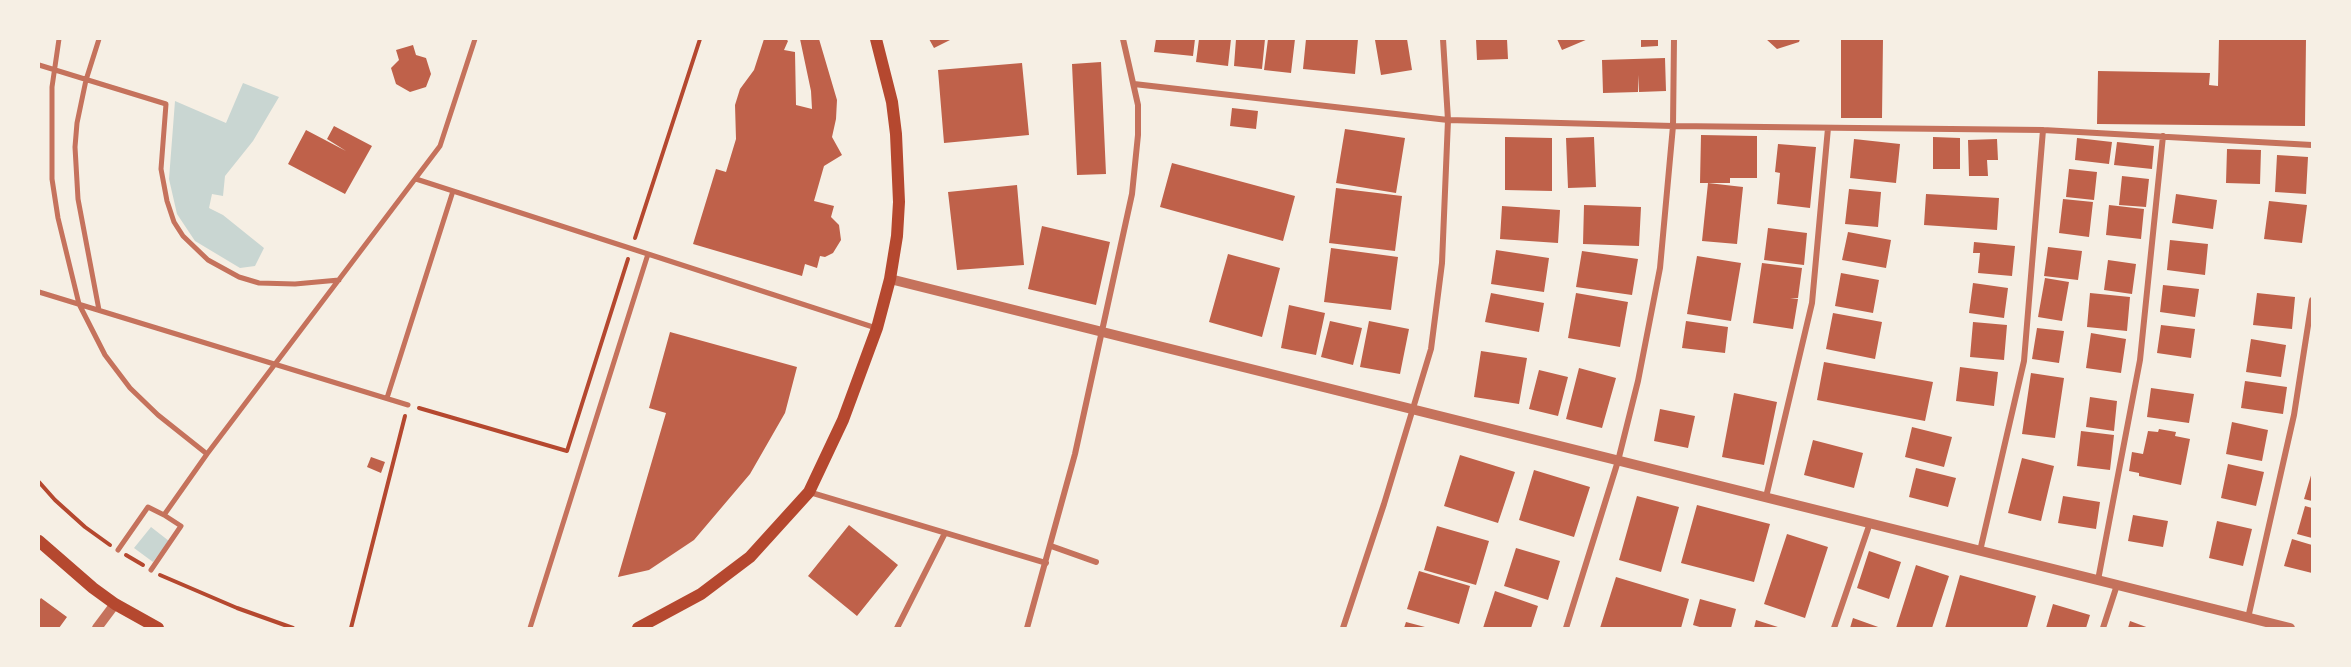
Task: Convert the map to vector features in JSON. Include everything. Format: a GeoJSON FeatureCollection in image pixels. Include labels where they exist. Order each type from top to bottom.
{"type":"FeatureCollection","features":[{"type":"Feature","properties":{"kind":"main road"},"geometry":{"type":"LineString","coordinates":[[638,628],[701,594],[750,557],[809,492],[843,420],[877,328],[890,279],[897,236],[899,168],[892,102],[876,39]]}},
{"type":"Feature","properties":{"kind":"main road"},"geometry":{"type":"LineString","coordinates":[[42,545],[115,604],[158,628]]}},
{"type":"Feature","properties":{"kind":"street"},"geometry":{"type":"LineString","coordinates":[[59,39],[53,69],[50,133],[52,178],[61,229],[80,304],[105,355],[130,388],[158,415],[207,454]]}},
{"type":"Feature","properties":{"kind":"street"},"geometry":{"type":"LineString","coordinates":[[99,39],[86,80],[77,123],[76,173],[83,227],[99,310]]}},
{"type":"Feature","properties":{"kind":"street"},"geometry":{"type":"LineString","coordinates":[[164,515],[207,454],[440,146],[475,39]]}},
{"type":"Feature","properties":{"kind":"street"},"geometry":{"type":"LineString","coordinates":[[1028,628],[1075,454],[1132,194],[1138,135],[1138,105],[1123,39]]}},
{"type":"Feature","properties":{"kind":"street"},"geometry":{"type":"LineString","coordinates":[[1343,628],[1384,504],[1431,349],[1442,263],[1448,120],[1443,39]]}},
{"type":"Feature","properties":{"kind":"street"},"geometry":{"type":"LineString","coordinates":[[1566,628],[1618,461],[1638,381],[1660,268],[1673,126],[1674,39]]}},
{"type":"Feature","properties":{"kind":"street"},"geometry":{"type":"LineString","coordinates":[[39,65],[166,104],[161,169],[167,201],[174,222],[183,236],[207,260],[239,277],[259,283],[295,284],[339,280]]}},
{"type":"Feature","properties":{"kind":"street"},"geometry":{"type":"LineString","coordinates":[[1134,84],[1448,120],[1673,126],[2043,130],[2312,145]]}},
{"type":"Feature","properties":{"kind":"street"},"geometry":{"type":"LineString","coordinates":[[1766,497],[1812,303],[1828,128]]}},
{"type":"Feature","properties":{"kind":"street"},"geometry":{"type":"LineString","coordinates":[[1980,551],[2024,361],[2043,130]]}},
{"type":"Feature","properties":{"kind":"street"},"geometry":{"type":"LineString","coordinates":[[2098,580],[2140,360],[2163,136]]}},
{"type":"Feature","properties":{"kind":"street"},"geometry":{"type":"LineString","coordinates":[[416,178],[877,328]]}},
{"type":"Feature","properties":{"kind":"street"},"geometry":{"type":"LineString","coordinates":[[387,398],[453,191]]}},
{"type":"Feature","properties":{"kind":"street"},"geometry":{"type":"LineString","coordinates":[[530,628],[648,254]]}},
{"type":"Feature","properties":{"kind":"street"},"geometry":{"type":"LineString","coordinates":[[890,279],[2290,628]]}},
{"type":"Feature","properties":{"kind":"street"},"geometry":{"type":"LineString","coordinates":[[39,292],[408,405]]}},
{"type":"Feature","properties":{"kind":"street"},"geometry":{"type":"LineString","coordinates":[[2248,618],[2294,415],[2312,300]]}},
{"type":"Feature","properties":{"kind":"street"},"geometry":{"type":"LineString","coordinates":[[809,492],[1046,563]]}},
{"type":"Feature","properties":{"kind":"street"},"geometry":{"type":"LineString","coordinates":[[118,550],[148,507],[164,515],[181,526],[151,570]]}},
{"type":"Feature","properties":{"kind":"street"},"geometry":{"type":"LineString","coordinates":[[1834,628],[1870,523]]}},
{"type":"Feature","properties":{"kind":"street"},"geometry":{"type":"LineString","coordinates":[[897,628],[945,533]]}},
{"type":"Feature","properties":{"kind":"street"},"geometry":{"type":"LineString","coordinates":[[1051,546],[1096,562]]}},
{"type":"Feature","properties":{"kind":"street"},"geometry":{"type":"LineString","coordinates":[[2103,628],[2117,585]]}},
{"type":"Feature","properties":{"kind":"street"},"geometry":{"type":"LineString","coordinates":[[97,628],[115,604]]}},
{"type":"Feature","properties":{"kind":"path"},"geometry":{"type":"LineString","coordinates":[[351,628],[408,405],[567,451]]}},
{"type":"Feature","properties":{"kind":"shaded area"},"geometry":{"type":"Polygon","coordinates":[[[243,83],[279,97],[253,141],[225,176],[223,196],[212,194],[209,208],[223,215],[264,248],[255,266],[240,268],[195,241],[177,214],[169,179],[175,101],[226,123],[243,83]]]}},
{"type":"Feature","properties":{"kind":"shaded area"},"geometry":{"type":"Polygon","coordinates":[[[151,527],[169,541],[153,562],[134,548],[151,527]]]}},
{"type":"Feature","properties":{"kind":"building"},"geometry":{"type":"Polygon","coordinates":[[[764,39],[786,39],[788,41],[784,50],[795,52],[796,105],[812,109],[811,91],[800,39],[819,39],[837,100],[832,137],[842,155],[824,166],[814,201],[834,206],[831,217],[839,225],[841,240],[833,253],[825,257],[820,256],[817,268],[805,264],[802,276],[693,244],[716,169],[726,172],[736,139],[735,105],[740,89],[754,70],[764,39]]]}},
{"type":"Feature","properties":{"kind":"building"},"geometry":{"type":"Polygon","coordinates":[[[929,39],[952,39],[934,48],[929,39]]]}},
{"type":"Feature","properties":{"kind":"building"},"geometry":{"type":"Polygon","coordinates":[[[1156,39],[1195,39],[1193,56],[1154,52],[1156,39]]]}},
{"type":"Feature","properties":{"kind":"building"},"geometry":{"type":"Polygon","coordinates":[[[1199,39],[1231,39],[1228,66],[1196,62],[1199,39]]]}},
{"type":"Feature","properties":{"kind":"building"},"geometry":{"type":"Polygon","coordinates":[[[1236,39],[1265,39],[1262,69],[1234,66],[1236,39]]]}},
{"type":"Feature","properties":{"kind":"building"},"geometry":{"type":"Polygon","coordinates":[[[1268,39],[1295,39],[1291,73],[1264,70],[1268,39]]]}},
{"type":"Feature","properties":{"kind":"building"},"geometry":{"type":"Polygon","coordinates":[[[1306,39],[1358,39],[1355,74],[1303,69],[1306,39]]]}},
{"type":"Feature","properties":{"kind":"building"},"geometry":{"type":"Polygon","coordinates":[[[1407,39],[1412,70],[1381,75],[1375,40],[1407,39]]]}},
{"type":"Feature","properties":{"kind":"building"},"geometry":{"type":"Polygon","coordinates":[[[1476,39],[1507,39],[1508,59],[1477,60],[1476,39]]]}},
{"type":"Feature","properties":{"kind":"building"},"geometry":{"type":"Polygon","coordinates":[[[1557,39],[1588,39],[1562,50],[1557,39]]]}},
{"type":"Feature","properties":{"kind":"building"},"geometry":{"type":"Polygon","coordinates":[[[1641,39],[1658,39],[1658,46],[1641,47],[1641,39]]]}},
{"type":"Feature","properties":{"kind":"building"},"geometry":{"type":"Polygon","coordinates":[[[1766,39],[1800,39],[1799,42],[1777,49],[1766,39]]]}},
{"type":"Feature","properties":{"kind":"building"},"geometry":{"type":"Polygon","coordinates":[[[1841,39],[1883,39],[1882,118],[1841,118],[1841,39]]]}},
{"type":"Feature","properties":{"kind":"building"},"geometry":{"type":"Polygon","coordinates":[[[2219,39],[2306,39],[2305,126],[2097,124],[2098,71],[2210,73],[2209,85],[2218,86],[2219,39]]]}},
{"type":"Feature","properties":{"kind":"building"},"geometry":{"type":"Polygon","coordinates":[[[413,45],[416,55],[426,58],[431,74],[426,87],[410,92],[396,84],[391,68],[399,60],[396,50],[413,45]]]}},
{"type":"Feature","properties":{"kind":"building"},"geometry":{"type":"Polygon","coordinates":[[[1665,58],[1666,91],[1639,92],[1639,75],[1638,92],[1603,93],[1602,60],[1665,58]]]}},
{"type":"Feature","properties":{"kind":"building"},"geometry":{"type":"Polygon","coordinates":[[[1101,62],[1106,174],[1077,175],[1072,64],[1101,62]]]}},
{"type":"Feature","properties":{"kind":"building"},"geometry":{"type":"Polygon","coordinates":[[[1022,63],[1029,135],[944,143],[938,70],[1022,63]]]}},
{"type":"Feature","properties":{"kind":"building"},"geometry":{"type":"Polygon","coordinates":[[[1232,108],[1258,111],[1256,129],[1230,126],[1232,108]]]}},
{"type":"Feature","properties":{"kind":"building"},"geometry":{"type":"Polygon","coordinates":[[[334,126],[372,146],[345,194],[288,164],[306,130],[346,151],[327,139],[334,126]]]}},
{"type":"Feature","properties":{"kind":"building"},"geometry":{"type":"Polygon","coordinates":[[[1345,129],[1405,138],[1396,193],[1336,183],[1345,129]]]}},
{"type":"Feature","properties":{"kind":"building"},"geometry":{"type":"Polygon","coordinates":[[[1701,135],[1757,136],[1757,178],[1730,178],[1730,183],[1700,183],[1701,135]]]}},
{"type":"Feature","properties":{"kind":"building"},"geometry":{"type":"Polygon","coordinates":[[[1505,137],[1552,138],[1552,191],[1505,190],[1505,137]]]}},
{"type":"Feature","properties":{"kind":"building"},"geometry":{"type":"Polygon","coordinates":[[[1594,137],[1596,187],[1568,188],[1566,138],[1594,137]]]}},
{"type":"Feature","properties":{"kind":"building"},"geometry":{"type":"Polygon","coordinates":[[[1933,137],[1960,138],[1960,169],[1933,169],[1933,137]]]}},
{"type":"Feature","properties":{"kind":"building"},"geometry":{"type":"Polygon","coordinates":[[[2077,138],[2112,142],[2109,164],[2075,160],[2077,138]]]}},
{"type":"Feature","properties":{"kind":"building"},"geometry":{"type":"Polygon","coordinates":[[[1854,139],[1900,144],[1896,183],[1850,178],[1854,139]]]}},
{"type":"Feature","properties":{"kind":"building"},"geometry":{"type":"Polygon","coordinates":[[[1997,139],[1998,160],[1987,160],[1988,176],[1969,176],[1968,140],[1997,139]]]}},
{"type":"Feature","properties":{"kind":"building"},"geometry":{"type":"Polygon","coordinates":[[[2117,142],[2154,146],[2152,169],[2114,165],[2117,142]]]}},
{"type":"Feature","properties":{"kind":"building"},"geometry":{"type":"Polygon","coordinates":[[[1778,144],[1816,147],[1810,208],[1777,204],[1780,173],[1775,172],[1778,144]]]}},
{"type":"Feature","properties":{"kind":"building"},"geometry":{"type":"Polygon","coordinates":[[[2227,149],[2261,150],[2260,184],[2226,183],[2227,149]]]}},
{"type":"Feature","properties":{"kind":"building"},"geometry":{"type":"Polygon","coordinates":[[[2277,155],[2308,157],[2306,194],[2275,192],[2277,155]]]}},
{"type":"Feature","properties":{"kind":"building"},"geometry":{"type":"Polygon","coordinates":[[[1172,163],[1295,196],[1283,241],[1160,207],[1172,163]]]}},
{"type":"Feature","properties":{"kind":"building"},"geometry":{"type":"Polygon","coordinates":[[[2069,169],[2097,172],[2094,200],[2066,197],[2069,169]]]}},
{"type":"Feature","properties":{"kind":"building"},"geometry":{"type":"Polygon","coordinates":[[[2122,176],[2149,179],[2146,207],[2119,205],[2122,176]]]}},
{"type":"Feature","properties":{"kind":"building"},"geometry":{"type":"Polygon","coordinates":[[[1708,183],[1743,187],[1737,244],[1702,241],[1708,183]]]}},
{"type":"Feature","properties":{"kind":"building"},"geometry":{"type":"Polygon","coordinates":[[[1017,185],[1024,265],[957,270],[948,192],[1017,185]]]}},
{"type":"Feature","properties":{"kind":"building"},"geometry":{"type":"Polygon","coordinates":[[[1336,188],[1402,196],[1395,251],[1329,243],[1336,188]]]}},
{"type":"Feature","properties":{"kind":"building"},"geometry":{"type":"Polygon","coordinates":[[[1849,189],[1881,192],[1878,227],[1845,224],[1849,189]]]}},
{"type":"Feature","properties":{"kind":"building"},"geometry":{"type":"Polygon","coordinates":[[[1926,194],[1999,198],[1997,230],[1924,225],[1926,194]]]}},
{"type":"Feature","properties":{"kind":"building"},"geometry":{"type":"Polygon","coordinates":[[[2176,194],[2217,200],[2213,229],[2172,223],[2176,194]]]}},
{"type":"Feature","properties":{"kind":"building"},"geometry":{"type":"Polygon","coordinates":[[[2063,199],[2093,202],[2089,237],[2059,233],[2063,199]]]}},
{"type":"Feature","properties":{"kind":"building"},"geometry":{"type":"Polygon","coordinates":[[[2269,201],[2307,205],[2302,243],[2264,239],[2269,201]]]}},
{"type":"Feature","properties":{"kind":"building"},"geometry":{"type":"Polygon","coordinates":[[[1584,205],[1641,207],[1639,246],[1583,244],[1584,205]]]}},
{"type":"Feature","properties":{"kind":"building"},"geometry":{"type":"Polygon","coordinates":[[[2109,205],[2144,209],[2141,239],[2106,235],[2109,205]]]}},
{"type":"Feature","properties":{"kind":"building"},"geometry":{"type":"Polygon","coordinates":[[[1502,206],[1560,210],[1558,243],[1500,239],[1502,206]]]}},
{"type":"Feature","properties":{"kind":"building"},"geometry":{"type":"Polygon","coordinates":[[[1042,226],[1110,242],[1096,305],[1028,289],[1042,226]]]}},
{"type":"Feature","properties":{"kind":"building"},"geometry":{"type":"Polygon","coordinates":[[[1768,228],[1807,233],[1804,265],[1764,260],[1768,228]]]}},
{"type":"Feature","properties":{"kind":"building"},"geometry":{"type":"Polygon","coordinates":[[[1848,232],[1891,240],[1886,268],[1842,260],[1848,232]]]}},
{"type":"Feature","properties":{"kind":"building"},"geometry":{"type":"Polygon","coordinates":[[[2170,240],[2208,244],[2205,275],[2167,270],[2170,240]]]}},
{"type":"Feature","properties":{"kind":"building"},"geometry":{"type":"Polygon","coordinates":[[[1974,242],[2015,246],[2012,276],[1978,273],[1980,253],[1973,253],[1974,242]]]}},
{"type":"Feature","properties":{"kind":"building"},"geometry":{"type":"Polygon","coordinates":[[[2048,247],[2082,251],[2078,280],[2044,276],[2048,247]]]}},
{"type":"Feature","properties":{"kind":"building"},"geometry":{"type":"Polygon","coordinates":[[[1331,248],[1398,257],[1391,310],[1324,302],[1331,248]]]}},
{"type":"Feature","properties":{"kind":"building"},"geometry":{"type":"Polygon","coordinates":[[[1496,250],[1549,258],[1544,292],[1491,284],[1496,250]]]}},
{"type":"Feature","properties":{"kind":"building"},"geometry":{"type":"Polygon","coordinates":[[[1582,251],[1638,259],[1632,295],[1576,287],[1582,251]]]}},
{"type":"Feature","properties":{"kind":"building"},"geometry":{"type":"Polygon","coordinates":[[[1228,254],[1280,268],[1262,337],[1209,322],[1228,254]]]}},
{"type":"Feature","properties":{"kind":"building"},"geometry":{"type":"Polygon","coordinates":[[[1697,256],[1741,263],[1731,321],[1687,314],[1697,256]]]}},
{"type":"Feature","properties":{"kind":"building"},"geometry":{"type":"Polygon","coordinates":[[[2108,260],[2136,264],[2132,294],[2104,290],[2108,260]]]}},
{"type":"Feature","properties":{"kind":"building"},"geometry":{"type":"Polygon","coordinates":[[[1762,263],[1802,268],[1798,298],[1790,298],[1798,299],[1793,329],[1753,323],[1762,263]]]}},
{"type":"Feature","properties":{"kind":"building"},"geometry":{"type":"Polygon","coordinates":[[[1841,273],[1879,280],[1873,313],[1835,306],[1841,273]]]}},
{"type":"Feature","properties":{"kind":"building"},"geometry":{"type":"Polygon","coordinates":[[[2045,278],[2069,282],[2062,321],[2038,317],[2045,278]]]}},
{"type":"Feature","properties":{"kind":"building"},"geometry":{"type":"Polygon","coordinates":[[[1973,283],[2008,288],[2004,318],[1969,313],[1973,283]]]}},
{"type":"Feature","properties":{"kind":"building"},"geometry":{"type":"Polygon","coordinates":[[[2163,285],[2199,289],[2195,317],[2160,312],[2163,285]]]}},
{"type":"Feature","properties":{"kind":"building"},"geometry":{"type":"Polygon","coordinates":[[[1491,293],[1544,303],[1539,332],[1485,322],[1491,293]]]}},
{"type":"Feature","properties":{"kind":"building"},"geometry":{"type":"Polygon","coordinates":[[[1576,293],[1628,302],[1620,347],[1568,338],[1576,293]]]}},
{"type":"Feature","properties":{"kind":"building"},"geometry":{"type":"Polygon","coordinates":[[[2090,293],[2130,297],[2127,331],[2087,327],[2090,293]]]}},
{"type":"Feature","properties":{"kind":"building"},"geometry":{"type":"Polygon","coordinates":[[[2257,293],[2295,297],[2292,329],[2253,325],[2257,293]]]}},
{"type":"Feature","properties":{"kind":"building"},"geometry":{"type":"Polygon","coordinates":[[[1289,305],[1325,313],[1316,355],[1281,348],[1289,305]]]}},
{"type":"Feature","properties":{"kind":"building"},"geometry":{"type":"Polygon","coordinates":[[[1833,313],[1882,322],[1875,359],[1826,349],[1833,313]]]}},
{"type":"Feature","properties":{"kind":"building"},"geometry":{"type":"Polygon","coordinates":[[[1330,321],[1362,328],[1353,365],[1321,357],[1330,321]]]}},
{"type":"Feature","properties":{"kind":"building"},"geometry":{"type":"Polygon","coordinates":[[[1369,321],[1409,329],[1400,374],[1360,367],[1369,321]]]}},
{"type":"Feature","properties":{"kind":"building"},"geometry":{"type":"Polygon","coordinates":[[[1686,321],[1728,327],[1725,353],[1682,348],[1686,321]]]}},
{"type":"Feature","properties":{"kind":"building"},"geometry":{"type":"Polygon","coordinates":[[[1973,322],[2007,325],[2004,360],[1970,357],[1973,322]]]}},
{"type":"Feature","properties":{"kind":"building"},"geometry":{"type":"Polygon","coordinates":[[[2161,325],[2195,329],[2191,358],[2157,353],[2161,325]]]}},
{"type":"Feature","properties":{"kind":"building"},"geometry":{"type":"Polygon","coordinates":[[[2037,328],[2064,331],[2059,363],[2032,359],[2037,328]]]}},
{"type":"Feature","properties":{"kind":"building"},"geometry":{"type":"Polygon","coordinates":[[[670,332],[797,367],[785,413],[750,474],[694,540],[649,570],[618,577],[666,413],[649,408],[670,332]]]}},
{"type":"Feature","properties":{"kind":"building"},"geometry":{"type":"Polygon","coordinates":[[[2091,333],[2126,339],[2121,373],[2086,368],[2091,333]]]}},
{"type":"Feature","properties":{"kind":"building"},"geometry":{"type":"Polygon","coordinates":[[[2251,339],[2286,345],[2281,377],[2246,372],[2251,339]]]}},
{"type":"Feature","properties":{"kind":"building"},"geometry":{"type":"Polygon","coordinates":[[[1481,351],[1527,358],[1519,404],[1474,397],[1481,351]]]}},
{"type":"Feature","properties":{"kind":"building"},"geometry":{"type":"Polygon","coordinates":[[[1824,362],[1933,382],[1925,421],[1817,400],[1824,362]]]}},
{"type":"Feature","properties":{"kind":"building"},"geometry":{"type":"Polygon","coordinates":[[[1960,367],[1998,372],[1994,406],[1956,401],[1960,367]]]}},
{"type":"Feature","properties":{"kind":"building"},"geometry":{"type":"Polygon","coordinates":[[[1579,368],[1616,378],[1602,428],[1566,419],[1579,368]]]}},
{"type":"Feature","properties":{"kind":"building"},"geometry":{"type":"Polygon","coordinates":[[[1539,370],[1568,377],[1558,416],[1529,409],[1539,370]]]}},
{"type":"Feature","properties":{"kind":"building"},"geometry":{"type":"Polygon","coordinates":[[[2031,373],[2064,378],[2055,438],[2022,434],[2031,373]]]}},
{"type":"Feature","properties":{"kind":"building"},"geometry":{"type":"Polygon","coordinates":[[[2245,381],[2287,387],[2283,414],[2241,408],[2245,381]]]}},
{"type":"Feature","properties":{"kind":"building"},"geometry":{"type":"Polygon","coordinates":[[[2151,388],[2194,394],[2189,423],[2147,417],[2151,388]]]}},
{"type":"Feature","properties":{"kind":"building"},"geometry":{"type":"Polygon","coordinates":[[[1734,393],[1777,402],[1764,465],[1722,457],[1734,393]]]}},
{"type":"Feature","properties":{"kind":"building"},"geometry":{"type":"Polygon","coordinates":[[[2090,397],[2117,401],[2114,431],[2086,427],[2090,397]]]}},
{"type":"Feature","properties":{"kind":"building"},"geometry":{"type":"Polygon","coordinates":[[[1660,409],[1695,416],[1688,448],[1654,441],[1660,409]]]}},
{"type":"Feature","properties":{"kind":"building"},"geometry":{"type":"Polygon","coordinates":[[[2232,422],[2268,430],[2262,461],[2226,454],[2232,422]]]}},
{"type":"Feature","properties":{"kind":"building"},"geometry":{"type":"Polygon","coordinates":[[[1912,427],[1952,437],[1944,467],[1905,457],[1912,427]]]}},
{"type":"Feature","properties":{"kind":"building"},"geometry":{"type":"Polygon","coordinates":[[[2159,429],[2176,432],[2175,436],[2190,439],[2181,485],[2139,476],[2139,473],[2129,471],[2132,452],[2143,454],[2148,431],[2158,432],[2159,429]]]}},
{"type":"Feature","properties":{"kind":"building"},"geometry":{"type":"Polygon","coordinates":[[[2081,431],[2114,435],[2110,470],[2077,466],[2081,431]]]}},
{"type":"Feature","properties":{"kind":"building"},"geometry":{"type":"Polygon","coordinates":[[[1813,440],[1863,453],[1854,488],[1804,475],[1813,440]]]}},
{"type":"Feature","properties":{"kind":"building"},"geometry":{"type":"Polygon","coordinates":[[[1460,455],[1515,472],[1498,523],[1444,506],[1460,455]]]}},
{"type":"Feature","properties":{"kind":"building"},"geometry":{"type":"Polygon","coordinates":[[[371,457],[385,462],[381,473],[367,467],[371,457]]]}},
{"type":"Feature","properties":{"kind":"building"},"geometry":{"type":"Polygon","coordinates":[[[2022,458],[2054,466],[2041,521],[2008,513],[2022,458]]]}},
{"type":"Feature","properties":{"kind":"building"},"geometry":{"type":"Polygon","coordinates":[[[2228,464],[2264,472],[2256,506],[2221,498],[2228,464]]]}},
{"type":"Feature","properties":{"kind":"building"},"geometry":{"type":"Polygon","coordinates":[[[1916,468],[1956,478],[1948,507],[1909,497],[1916,468]]]}},
{"type":"Feature","properties":{"kind":"building"},"geometry":{"type":"Polygon","coordinates":[[[1534,470],[1590,487],[1574,537],[1519,520],[1534,470]]]}},
{"type":"Feature","properties":{"kind":"building"},"geometry":{"type":"Polygon","coordinates":[[[2312,472],[2312,501],[2304,499],[2312,472]]]}},
{"type":"Feature","properties":{"kind":"building"},"geometry":{"type":"Polygon","coordinates":[[[1637,496],[1679,507],[1661,572],[1619,560],[1637,496]]]}},
{"type":"Feature","properties":{"kind":"building"},"geometry":{"type":"Polygon","coordinates":[[[2063,496],[2100,502],[2096,529],[2058,523],[2063,496]]]}},
{"type":"Feature","properties":{"kind":"building"},"geometry":{"type":"Polygon","coordinates":[[[1697,505],[1770,524],[1754,582],[1681,563],[1697,505]]]}},
{"type":"Feature","properties":{"kind":"building"},"geometry":{"type":"Polygon","coordinates":[[[2305,506],[2312,508],[2312,538],[2297,534],[2305,506]]]}},
{"type":"Feature","properties":{"kind":"building"},"geometry":{"type":"Polygon","coordinates":[[[2133,515],[2168,521],[2163,547],[2128,541],[2133,515]]]}},
{"type":"Feature","properties":{"kind":"building"},"geometry":{"type":"Polygon","coordinates":[[[2217,521],[2252,529],[2243,566],[2209,558],[2217,521]]]}},
{"type":"Feature","properties":{"kind":"building"},"geometry":{"type":"Polygon","coordinates":[[[849,525],[898,565],[857,616],[808,576],[849,525]]]}},
{"type":"Feature","properties":{"kind":"building"},"geometry":{"type":"Polygon","coordinates":[[[1437,526],[1489,541],[1476,585],[1424,570],[1437,526]]]}},
{"type":"Feature","properties":{"kind":"building"},"geometry":{"type":"Polygon","coordinates":[[[1787,534],[1828,547],[1805,618],[1764,604],[1787,534]]]}},
{"type":"Feature","properties":{"kind":"building"},"geometry":{"type":"Polygon","coordinates":[[[2292,539],[2312,545],[2312,573],[2284,566],[2292,539]]]}},
{"type":"Feature","properties":{"kind":"building"},"geometry":{"type":"Polygon","coordinates":[[[1516,548],[1560,561],[1548,600],[1504,586],[1516,548]]]}},
{"type":"Feature","properties":{"kind":"building"},"geometry":{"type":"Polygon","coordinates":[[[1869,551],[1901,562],[1889,599],[1857,588],[1869,551]]]}},
{"type":"Feature","properties":{"kind":"building"},"geometry":{"type":"Polygon","coordinates":[[[1916,565],[1949,576],[1932,628],[1896,628],[1916,565]]]}},
{"type":"Feature","properties":{"kind":"building"},"geometry":{"type":"Polygon","coordinates":[[[1419,571],[1470,586],[1459,624],[1407,609],[1419,571]]]}},
{"type":"Feature","properties":{"kind":"building"},"geometry":{"type":"Polygon","coordinates":[[[1960,575],[2036,596],[2027,628],[1945,628],[1960,575]]]}},
{"type":"Feature","properties":{"kind":"building"},"geometry":{"type":"Polygon","coordinates":[[[1616,577],[1689,599],[1681,628],[1600,628],[1616,577]]]}},
{"type":"Feature","properties":{"kind":"building"},"geometry":{"type":"Polygon","coordinates":[[[1495,591],[1538,606],[1531,628],[1483,628],[1495,591]]]}},
{"type":"Feature","properties":{"kind":"building"},"geometry":{"type":"Polygon","coordinates":[[[41,598],[67,617],[59,628],[39,628],[41,598]]]}},
{"type":"Feature","properties":{"kind":"building"},"geometry":{"type":"Polygon","coordinates":[[[1700,599],[1736,609],[1731,628],[1703,628],[1693,625],[1700,599]]]}},
{"type":"Feature","properties":{"kind":"building"},"geometry":{"type":"Polygon","coordinates":[[[2053,604],[2090,615],[2086,628],[2046,628],[2053,604]]]}},
{"type":"Feature","properties":{"kind":"building"},"geometry":{"type":"Polygon","coordinates":[[[1853,618],[1881,628],[1850,628],[1853,618]]]}},
{"type":"Feature","properties":{"kind":"building"},"geometry":{"type":"Polygon","coordinates":[[[1756,620],[1781,628],[1754,628],[1756,620]]]}},
{"type":"Feature","properties":{"kind":"building"},"geometry":{"type":"Polygon","coordinates":[[[2130,621],[2149,628],[2128,628],[2130,621]]]}},
{"type":"Feature","properties":{"kind":"building"},"geometry":{"type":"Polygon","coordinates":[[[1406,622],[1425,627],[1425,628],[1404,628],[1406,622]]]}}]}
